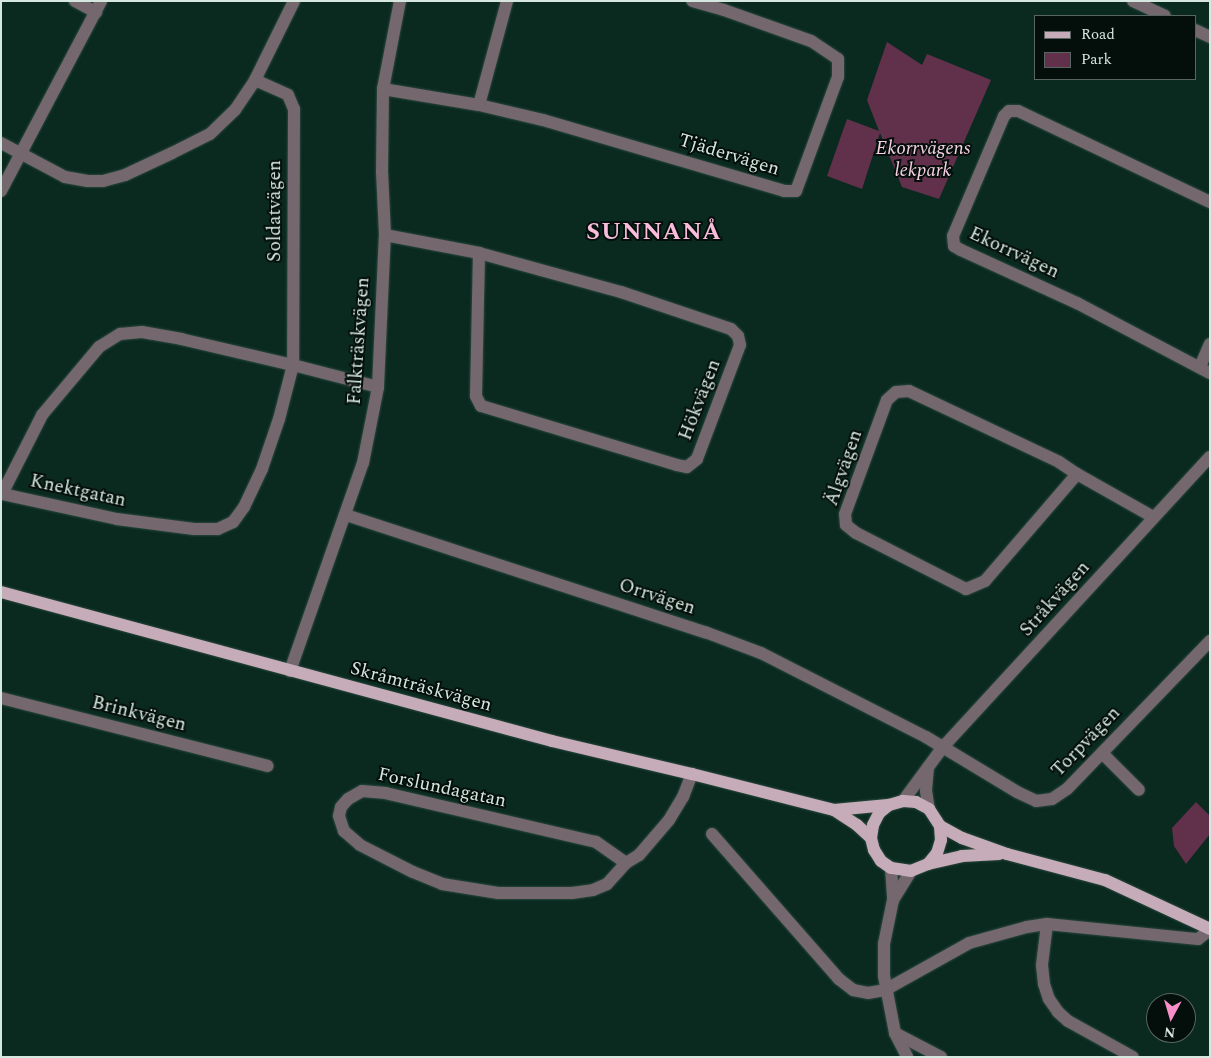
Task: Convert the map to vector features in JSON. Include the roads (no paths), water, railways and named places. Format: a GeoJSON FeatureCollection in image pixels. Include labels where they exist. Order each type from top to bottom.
{"type":"FeatureCollection","features":[{"type":"Feature","properties":{"kind":"main road","name":"Skråmträskvägen"},"geometry":{"type":"LineString","coordinates":[[1,592],[552,741],[834,810],[857,825],[871,838]]}},
{"type":"Feature","properties":{"kind":"main road"},"geometry":{"type":"LineString","coordinates":[[928,864],[937,853],[941,840],[940,826],[929,808],[916,802],[903,801],[889,805],[879,813],[872,825],[871,838],[874,850],[881,860],[891,868],[911,871],[928,864],[962,856],[1008,854]]}},
{"type":"Feature","properties":{"kind":"main road","name":"Skråmträskvägen"},"geometry":{"type":"LineString","coordinates":[[834,810],[889,805]]}},
{"type":"Feature","properties":{"kind":"main road"},"geometry":{"type":"LineString","coordinates":[[940,826],[962,838],[1008,854],[1105,880],[1210,929]]}},
{"type":"Feature","properties":{"kind":"street"},"geometry":{"type":"LineString","coordinates":[[1,191],[98,6],[75,1]]}},
{"type":"Feature","properties":{"kind":"street"},"geometry":{"type":"LineString","coordinates":[[1,143],[65,177],[103,181],[124,175],[210,134],[235,110],[255,80],[294,1]]}},
{"type":"Feature","properties":{"kind":"street","name":"Falkträskvägen"},"geometry":{"type":"LineString","coordinates":[[290,671],[363,463],[378,386],[385,235],[382,172],[383,89],[400,1]]}},
{"type":"Feature","properties":{"kind":"street"},"geometry":{"type":"LineString","coordinates":[[480,105],[507,1]]}},
{"type":"Feature","properties":{"kind":"street","name":"Tjädervägen"},"geometry":{"type":"LineString","coordinates":[[383,89],[480,105],[642,148],[784,191],[796,191],[838,77],[838,59],[811,41],[724,10],[692,1]]}},
{"type":"Feature","properties":{"kind":"street"},"geometry":{"type":"LineString","coordinates":[[1132,1],[1163,15]]}},
{"type":"Feature","properties":{"kind":"street"},"geometry":{"type":"LineString","coordinates":[[1196,30],[1210,37]]}},
{"type":"Feature","properties":{"kind":"street","name":"Soldatvägen"},"geometry":{"type":"LineString","coordinates":[[255,80],[288,95],[294,109],[293,365]]}},
{"type":"Feature","properties":{"kind":"street","name":"Ekorrvägen"},"geometry":{"type":"LineString","coordinates":[[1210,202],[1018,111],[1010,111],[1004,116],[953,236],[954,246],[961,250],[1078,303],[1205,370],[1210,344]]}},
{"type":"Feature","properties":{"kind":"street","name":"Hökvägen"},"geometry":{"type":"LineString","coordinates":[[385,235],[479,253],[621,292],[731,329],[738,336],[740,345],[697,459],[687,467],[678,465],[480,406],[476,396],[479,253]]}},
{"type":"Feature","properties":{"kind":"street","name":"Knektgatan"},"geometry":{"type":"LineString","coordinates":[[293,365],[280,419],[255,484],[244,507],[232,522],[218,529],[194,529],[117,519],[2,494],[42,415],[99,348],[120,334],[142,332],[181,339],[293,365],[378,386]]}},
{"type":"Feature","properties":{"kind":"street","name":"Älgvägen"},"geometry":{"type":"LineString","coordinates":[[1076,474],[985,581],[966,589],[856,533],[846,525],[846,514],[887,400],[896,392],[909,391],[1059,462],[1076,474],[1153,518]]}},
{"type":"Feature","properties":{"kind":"street","name":"Stråkvägen"},"geometry":{"type":"LineString","coordinates":[[903,801],[943,747],[1210,457]]}},
{"type":"Feature","properties":{"kind":"street","name":"Orrvägen"},"geometry":{"type":"LineString","coordinates":[[346,515],[705,632],[761,653],[823,683],[943,747]]}},
{"type":"Feature","properties":{"kind":"street","name":"Torpvägen"},"geometry":{"type":"LineString","coordinates":[[943,747],[1016,792],[1043,802],[1060,795],[1210,641]]}},
{"type":"Feature","properties":{"kind":"street","name":"Brinkvägen"},"geometry":{"type":"LineString","coordinates":[[1,698],[267,766]]}},
{"type":"Feature","properties":{"kind":"street"},"geometry":{"type":"LineString","coordinates":[[1102,753],[1139,790]]}},
{"type":"Feature","properties":{"kind":"street"},"geometry":{"type":"LineString","coordinates":[[928,767],[926,791],[929,808]]}},
{"type":"Feature","properties":{"kind":"street","name":"Forslundagatan"},"geometry":{"type":"LineString","coordinates":[[626,863],[596,842],[386,793],[362,791],[348,799],[341,806],[339,816],[344,831],[360,845],[413,872],[442,884],[498,893],[572,893],[593,890],[607,884],[626,863],[639,855],[669,820],[683,797],[692,774]]}},
{"type":"Feature","properties":{"kind":"street"},"geometry":{"type":"LineString","coordinates":[[712,834],[839,979],[853,990],[868,993],[885,990],[969,942],[1027,927],[1047,924],[1198,939],[1210,929]]}},
{"type":"Feature","properties":{"kind":"street"},"geometry":{"type":"LineString","coordinates":[[891,868],[893,900],[884,944],[885,990],[895,1033],[907,1057]]}},
{"type":"Feature","properties":{"kind":"street"},"geometry":{"type":"LineString","coordinates":[[893,900],[911,871]]}},
{"type":"Feature","properties":{"kind":"street"},"geometry":{"type":"LineString","coordinates":[[1047,924],[1042,965],[1044,984],[1054,1006],[1068,1021],[1133,1057]]}},
{"type":"Feature","properties":{"kind":"street"},"geometry":{"type":"LineString","coordinates":[[895,1033],[942,1057]]}},
{"type":"Feature","properties":{"kind":"district","name":"SUNNANÅ"},"geometry":{"type":"Point","coordinates":[654,233]}},
{"type":"Feature","properties":{"kind":"park label","name":"Ekorrvägens lekpark"},"geometry":{"type":"Point","coordinates":[923,160]}}]}
